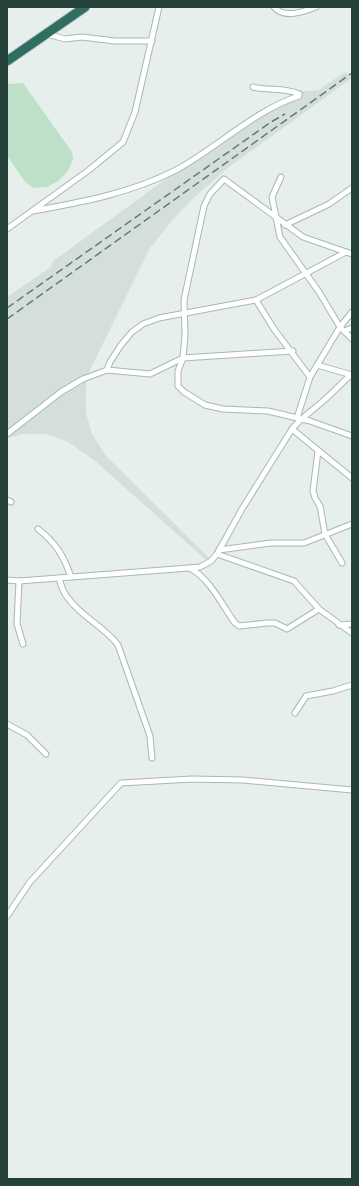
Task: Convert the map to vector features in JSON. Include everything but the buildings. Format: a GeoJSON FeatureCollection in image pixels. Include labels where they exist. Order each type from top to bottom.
{"type":"FeatureCollection","features":[{"type":"Feature","properties":{"kind":"highway"},"geometry":{"type":"LineString","coordinates":[[7,62],[85,7]]}},
{"type":"Feature","properties":{"kind":"street"},"geometry":{"type":"LineString","coordinates":[[7,229],[89,170],[123,142],[135,112],[160,7]]}},
{"type":"Feature","properties":{"kind":"street"},"geometry":{"type":"LineString","coordinates":[[274,7],[278,11],[294,14],[316,7]]}},
{"type":"Feature","properties":{"kind":"street"},"geometry":{"type":"LineString","coordinates":[[47,34],[65,39],[82,37],[115,41],[152,41]]}},
{"type":"Feature","properties":{"kind":"street"},"geometry":{"type":"LineString","coordinates":[[33,211],[107,197],[139,187],[176,170],[214,147],[275,106],[300,95],[298,93],[282,90],[262,90],[253,87]]}},
{"type":"Feature","properties":{"kind":"street"},"geometry":{"type":"LineString","coordinates":[[282,177],[272,197],[280,237],[340,327],[352,339]]}},
{"type":"Feature","properties":{"kind":"street"},"geometry":{"type":"LineString","coordinates":[[352,254],[303,237],[224,179],[218,183],[204,206],[184,300],[185,335],[183,358],[178,371],[178,386],[184,392],[205,405],[223,409],[268,411],[299,418],[352,436]]}},
{"type":"Feature","properties":{"kind":"street"},"geometry":{"type":"LineString","coordinates":[[285,225],[329,204],[352,188]]}},
{"type":"Feature","properties":{"kind":"street"},"geometry":{"type":"LineString","coordinates":[[107,370],[110,362],[121,345],[132,332],[143,324],[159,318],[256,300],[346,252]]}},
{"type":"Feature","properties":{"kind":"street"},"geometry":{"type":"LineString","coordinates":[[256,300],[274,329],[310,376]]}},
{"type":"Feature","properties":{"kind":"street"},"geometry":{"type":"LineString","coordinates":[[7,580],[19,581],[200,567],[211,561],[218,552],[242,509],[299,418],[310,376],[340,327],[352,312]]}},
{"type":"Feature","properties":{"kind":"street"},"geometry":{"type":"LineString","coordinates":[[344,331],[352,328]]}},
{"type":"Feature","properties":{"kind":"street"},"geometry":{"type":"LineString","coordinates":[[7,434],[61,392],[83,379],[107,370],[150,374],[183,358],[292,351]]}},
{"type":"Feature","properties":{"kind":"street"},"geometry":{"type":"LineString","coordinates":[[316,365],[352,374]]}},
{"type":"Feature","properties":{"kind":"street"},"geometry":{"type":"LineString","coordinates":[[299,418],[323,402],[338,385],[352,374]]}},
{"type":"Feature","properties":{"kind":"street"},"geometry":{"type":"LineString","coordinates":[[292,429],[352,478]]}},
{"type":"Feature","properties":{"kind":"street"},"geometry":{"type":"LineString","coordinates":[[318,451],[313,491],[320,506],[325,534],[342,563]]}},
{"type":"Feature","properties":{"kind":"street"},"geometry":{"type":"LineString","coordinates":[[218,552],[271,543],[304,543],[352,524]]}},
{"type":"Feature","properties":{"kind":"street"},"geometry":{"type":"LineString","coordinates":[[38,529],[50,538],[60,550],[71,577]]}},
{"type":"Feature","properties":{"kind":"street"},"geometry":{"type":"LineString","coordinates":[[218,552],[294,581],[319,609],[352,634]]}},
{"type":"Feature","properties":{"kind":"street"},"geometry":{"type":"LineString","coordinates":[[189,568],[196,572],[207,584],[235,623],[239,626],[267,622],[274,623],[287,629],[319,609]]}},
{"type":"Feature","properties":{"kind":"street"},"geometry":{"type":"LineString","coordinates":[[59,578],[68,599],[111,636],[118,645],[150,736],[152,758]]}},
{"type":"Feature","properties":{"kind":"street"},"geometry":{"type":"LineString","coordinates":[[19,581],[17,624],[23,644]]}},
{"type":"Feature","properties":{"kind":"street"},"geometry":{"type":"LineString","coordinates":[[339,625],[352,624]]}},
{"type":"Feature","properties":{"kind":"street"},"geometry":{"type":"LineString","coordinates":[[295,713],[306,696],[352,685]]}},
{"type":"Feature","properties":{"kind":"street"},"geometry":{"type":"LineString","coordinates":[[7,724],[27,735],[46,754]]}},
{"type":"Feature","properties":{"kind":"street"},"geometry":{"type":"LineString","coordinates":[[7,916],[30,882],[121,783],[192,779],[243,780],[352,790]]}},
{"type":"Feature","properties":{"kind":"shaded area"},"geometry":{"type":"Polygon","coordinates":[[[345,72],[352,78],[229,167],[175,217],[150,248],[86,378],[86,413],[92,434],[106,456],[209,558],[205,559],[94,460],[68,442],[48,434],[23,434],[7,438],[7,297],[51,267],[52,262],[178,170],[284,102],[293,92],[319,90],[345,72]]]}},
{"type":"Feature","properties":{"kind":"green space"},"geometry":{"type":"Polygon","coordinates":[[[23,83],[72,152],[73,159],[68,171],[58,181],[47,187],[34,188],[26,183],[7,156],[7,84],[23,83]]]}},
{"type":"Feature","properties":{"kind":"railway"},"geometry":{"type":"LineString","coordinates":[[7,319],[352,73]]}},
{"type":"Feature","properties":{"kind":"railway"},"geometry":{"type":"LineString","coordinates":[[7,308],[271,122],[285,114]]}}]}
